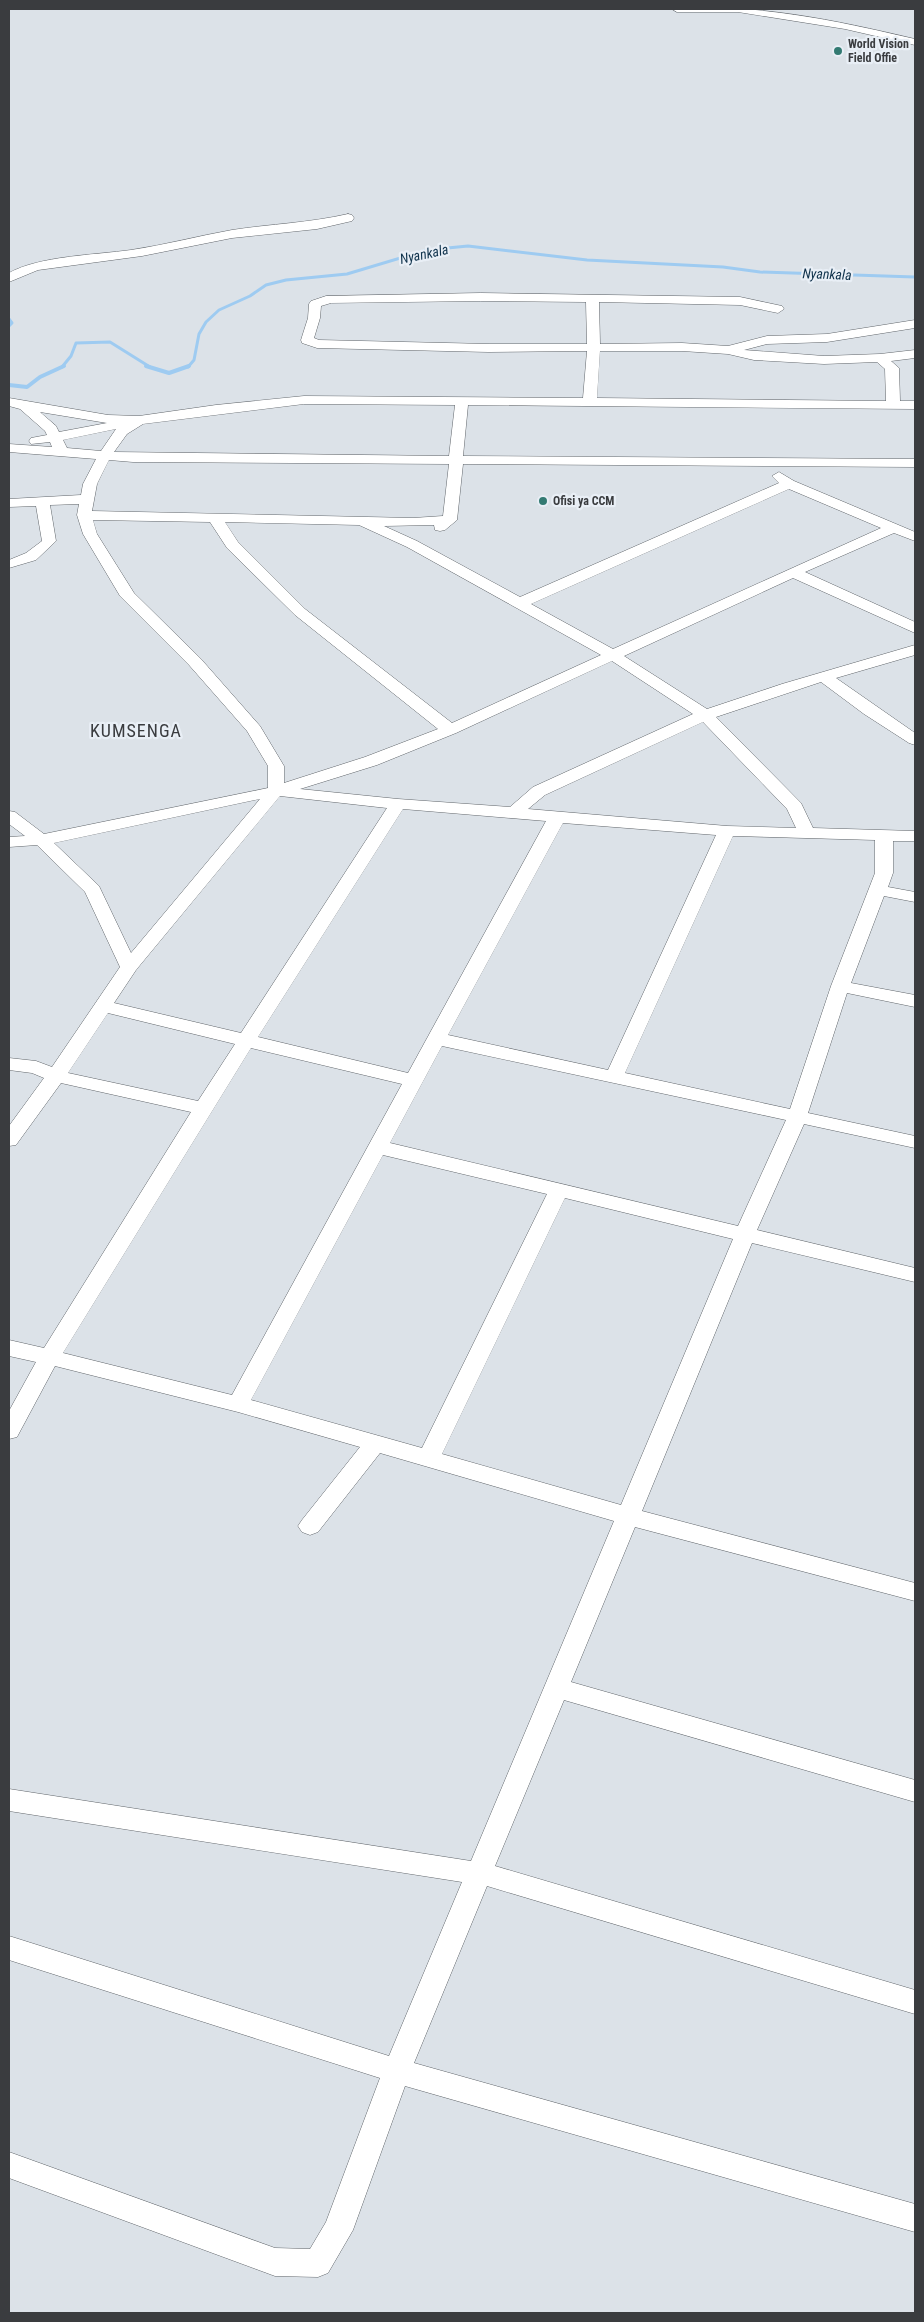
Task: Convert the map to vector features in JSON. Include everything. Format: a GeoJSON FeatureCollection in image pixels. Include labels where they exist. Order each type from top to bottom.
{"type":"FeatureCollection","features":[{"type":"Feature","properties":{"kind":"street"},"geometry":{"type":"LineString","coordinates":[[677,9],[739,9],[845,26],[915,42]]}},
{"type":"Feature","properties":{"kind":"street"},"geometry":{"type":"LineString","coordinates":[[9,278],[23,270],[37,266],[142,252],[206,238],[317,225],[348,218]]}},
{"type":"Feature","properties":{"kind":"street"},"geometry":{"type":"LineString","coordinates":[[778,309],[740,301],[481,297],[330,299],[315,304],[314,318],[307,340],[317,344],[489,348],[674,347],[728,350],[754,356],[777,358],[880,358],[915,354]]}},
{"type":"Feature","properties":{"kind":"street"},"geometry":{"type":"LineString","coordinates":[[590,402],[594,311],[592,298]]}},
{"type":"Feature","properties":{"kind":"street"},"geometry":{"type":"LineString","coordinates":[[728,350],[768,340],[827,338],[915,324]]}},
{"type":"Feature","properties":{"kind":"street"},"geometry":{"type":"LineString","coordinates":[[880,358],[892,368],[893,405]]}},
{"type":"Feature","properties":{"kind":"street"},"geometry":{"type":"LineString","coordinates":[[9,448],[58,444],[139,420],[216,409],[304,400],[915,405]]}},
{"type":"Feature","properties":{"kind":"street"},"geometry":{"type":"LineString","coordinates":[[450,520],[462,400]]}},
{"type":"Feature","properties":{"kind":"street"},"geometry":{"type":"LineString","coordinates":[[9,402],[108,419],[139,420]]}},
{"type":"Feature","properties":{"kind":"street"},"geometry":{"type":"LineString","coordinates":[[25,406],[51,429],[58,444]]}},
{"type":"Feature","properties":{"kind":"street"},"geometry":{"type":"LineString","coordinates":[[9,1140],[56,1076],[129,967],[276,791],[276,766],[254,729],[195,662],[128,596],[90,534],[84,515],[86,499],[104,457],[122,431],[139,420]]}},
{"type":"Feature","properties":{"kind":"street"},"geometry":{"type":"LineString","coordinates":[[9,444],[58,444],[104,457],[915,463]]}},
{"type":"Feature","properties":{"kind":"street"},"geometry":{"type":"LineString","coordinates":[[767,463],[789,484],[914,535]]}},
{"type":"Feature","properties":{"kind":"street"},"geometry":{"type":"LineString","coordinates":[[518,604],[789,484]]}},
{"type":"Feature","properties":{"kind":"street"},"geometry":{"type":"LineString","coordinates":[[9,503],[86,499]]}},
{"type":"Feature","properties":{"kind":"street"},"geometry":{"type":"LineString","coordinates":[[9,564],[22,561],[40,553],[49,541],[43,513],[43,501]]}},
{"type":"Feature","properties":{"kind":"street"},"geometry":{"type":"LineString","coordinates":[[84,515],[362,521],[450,520]]}},
{"type":"Feature","properties":{"kind":"street"},"geometry":{"type":"LineString","coordinates":[[215,518],[232,545],[300,612],[450,730]]}},
{"type":"Feature","properties":{"kind":"street"},"geometry":{"type":"LineString","coordinates":[[232,545],[239,532],[262,518]]}},
{"type":"Feature","properties":{"kind":"street"},"geometry":{"type":"LineString","coordinates":[[412,544],[450,520]]}},
{"type":"Feature","properties":{"kind":"street"},"geometry":{"type":"LineString","coordinates":[[362,521],[412,544],[613,655],[705,715],[795,807],[806,832]]}},
{"type":"Feature","properties":{"kind":"street"},"geometry":{"type":"LineString","coordinates":[[9,842],[41,840],[276,791],[371,761],[450,730],[793,572],[894,528]]}},
{"type":"Feature","properties":{"kind":"street"},"geometry":{"type":"LineString","coordinates":[[793,572],[915,628]]}},
{"type":"Feature","properties":{"kind":"street"},"geometry":{"type":"LineString","coordinates":[[514,812],[539,791],[705,715],[915,650]]}},
{"type":"Feature","properties":{"kind":"street"},"geometry":{"type":"LineString","coordinates":[[824,677],[870,711],[915,740]]}},
{"type":"Feature","properties":{"kind":"street"},"geometry":{"type":"LineString","coordinates":[[276,791],[398,804],[514,812],[727,831],[915,836]]}},
{"type":"Feature","properties":{"kind":"street"},"geometry":{"type":"LineString","coordinates":[[9,1431],[49,1357],[203,1108],[398,804]]}},
{"type":"Feature","properties":{"kind":"street"},"geometry":{"type":"LineString","coordinates":[[9,816],[41,840],[93,890],[129,967]]}},
{"type":"Feature","properties":{"kind":"street"},"geometry":{"type":"LineString","coordinates":[[238,1404],[557,817]]}},
{"type":"Feature","properties":{"kind":"street"},"geometry":{"type":"LineString","coordinates":[[614,1077],[727,831]]}},
{"type":"Feature","properties":{"kind":"street"},"geometry":{"type":"LineString","coordinates":[[9,2165],[275,2262],[318,2263],[338,2230],[397,2071],[745,1234],[797,1117],[840,986],[884,873],[884,835]]}},
{"type":"Feature","properties":{"kind":"street"},"geometry":{"type":"LineString","coordinates":[[878,890],[915,897]]}},
{"type":"Feature","properties":{"kind":"street"},"geometry":{"type":"LineString","coordinates":[[840,986],[915,1001]]}},
{"type":"Feature","properties":{"kind":"street"},"geometry":{"type":"LineString","coordinates":[[104,1006],[414,1081]]}},
{"type":"Feature","properties":{"kind":"street"},"geometry":{"type":"LineString","coordinates":[[437,1039],[915,1142]]}},
{"type":"Feature","properties":{"kind":"street"},"geometry":{"type":"LineString","coordinates":[[9,1064],[36,1067],[56,1076],[203,1108]]}},
{"type":"Feature","properties":{"kind":"street"},"geometry":{"type":"LineString","coordinates":[[378,1147],[915,1275]]}},
{"type":"Feature","properties":{"kind":"street"},"geometry":{"type":"LineString","coordinates":[[428,1459],[559,1190]]}},
{"type":"Feature","properties":{"kind":"street"},"geometry":{"type":"LineString","coordinates":[[9,1348],[238,1404],[628,1516],[915,1592]]}},
{"type":"Feature","properties":{"kind":"street"},"geometry":{"type":"LineString","coordinates":[[310,1526],[375,1444]]}},
{"type":"Feature","properties":{"kind":"street"},"geometry":{"type":"LineString","coordinates":[[556,1688],[915,1791]]}},
{"type":"Feature","properties":{"kind":"street"},"geometry":{"type":"LineString","coordinates":[[9,1800],[479,1873],[915,2002]]}},
{"type":"Feature","properties":{"kind":"street"},"geometry":{"type":"LineString","coordinates":[[9,1948],[397,2071],[915,2218]]}},
{"type":"Feature","properties":{"kind":"waterway","name":"Nyankala"},"geometry":{"type":"LineString","coordinates":[[189,366],[194,360],[199,334],[206,322],[219,310],[250,296],[266,285],[286,280],[347,274],[427,250],[468,246],[587,260],[723,267],[760,272],[915,277]]}},
{"type":"Feature","properties":{"kind":"waterway","name":"Nyankala"},"geometry":{"type":"LineString","coordinates":[[9,319],[12,323],[9,326]]}},
{"type":"Feature","properties":{"kind":"waterway","name":"Nyankala"},"geometry":{"type":"LineString","coordinates":[[62,367],[71,356],[76,343],[110,342],[150,367]]}},
{"type":"Feature","properties":{"kind":"waterway","name":"Nyankala"},"geometry":{"type":"LineString","coordinates":[[146,366],[169,373],[189,366]]}},
{"type":"Feature","properties":{"kind":"waterway","name":"Nyankala"},"geometry":{"type":"LineString","coordinates":[[9,385],[27,387],[40,377],[62,367]]}},
{"type":"Feature","properties":{"kind":"place","name":"World Vision Field Offie"},"geometry":{"type":"Point","coordinates":[838,51]}},
{"type":"Feature","properties":{"kind":"place","name":"Ofisi ya CCM"},"geometry":{"type":"Point","coordinates":[543,501]}},
{"type":"Feature","properties":{"kind":"district","name":"KUMSENGA"},"geometry":{"type":"Point","coordinates":[136,730]}}]}
